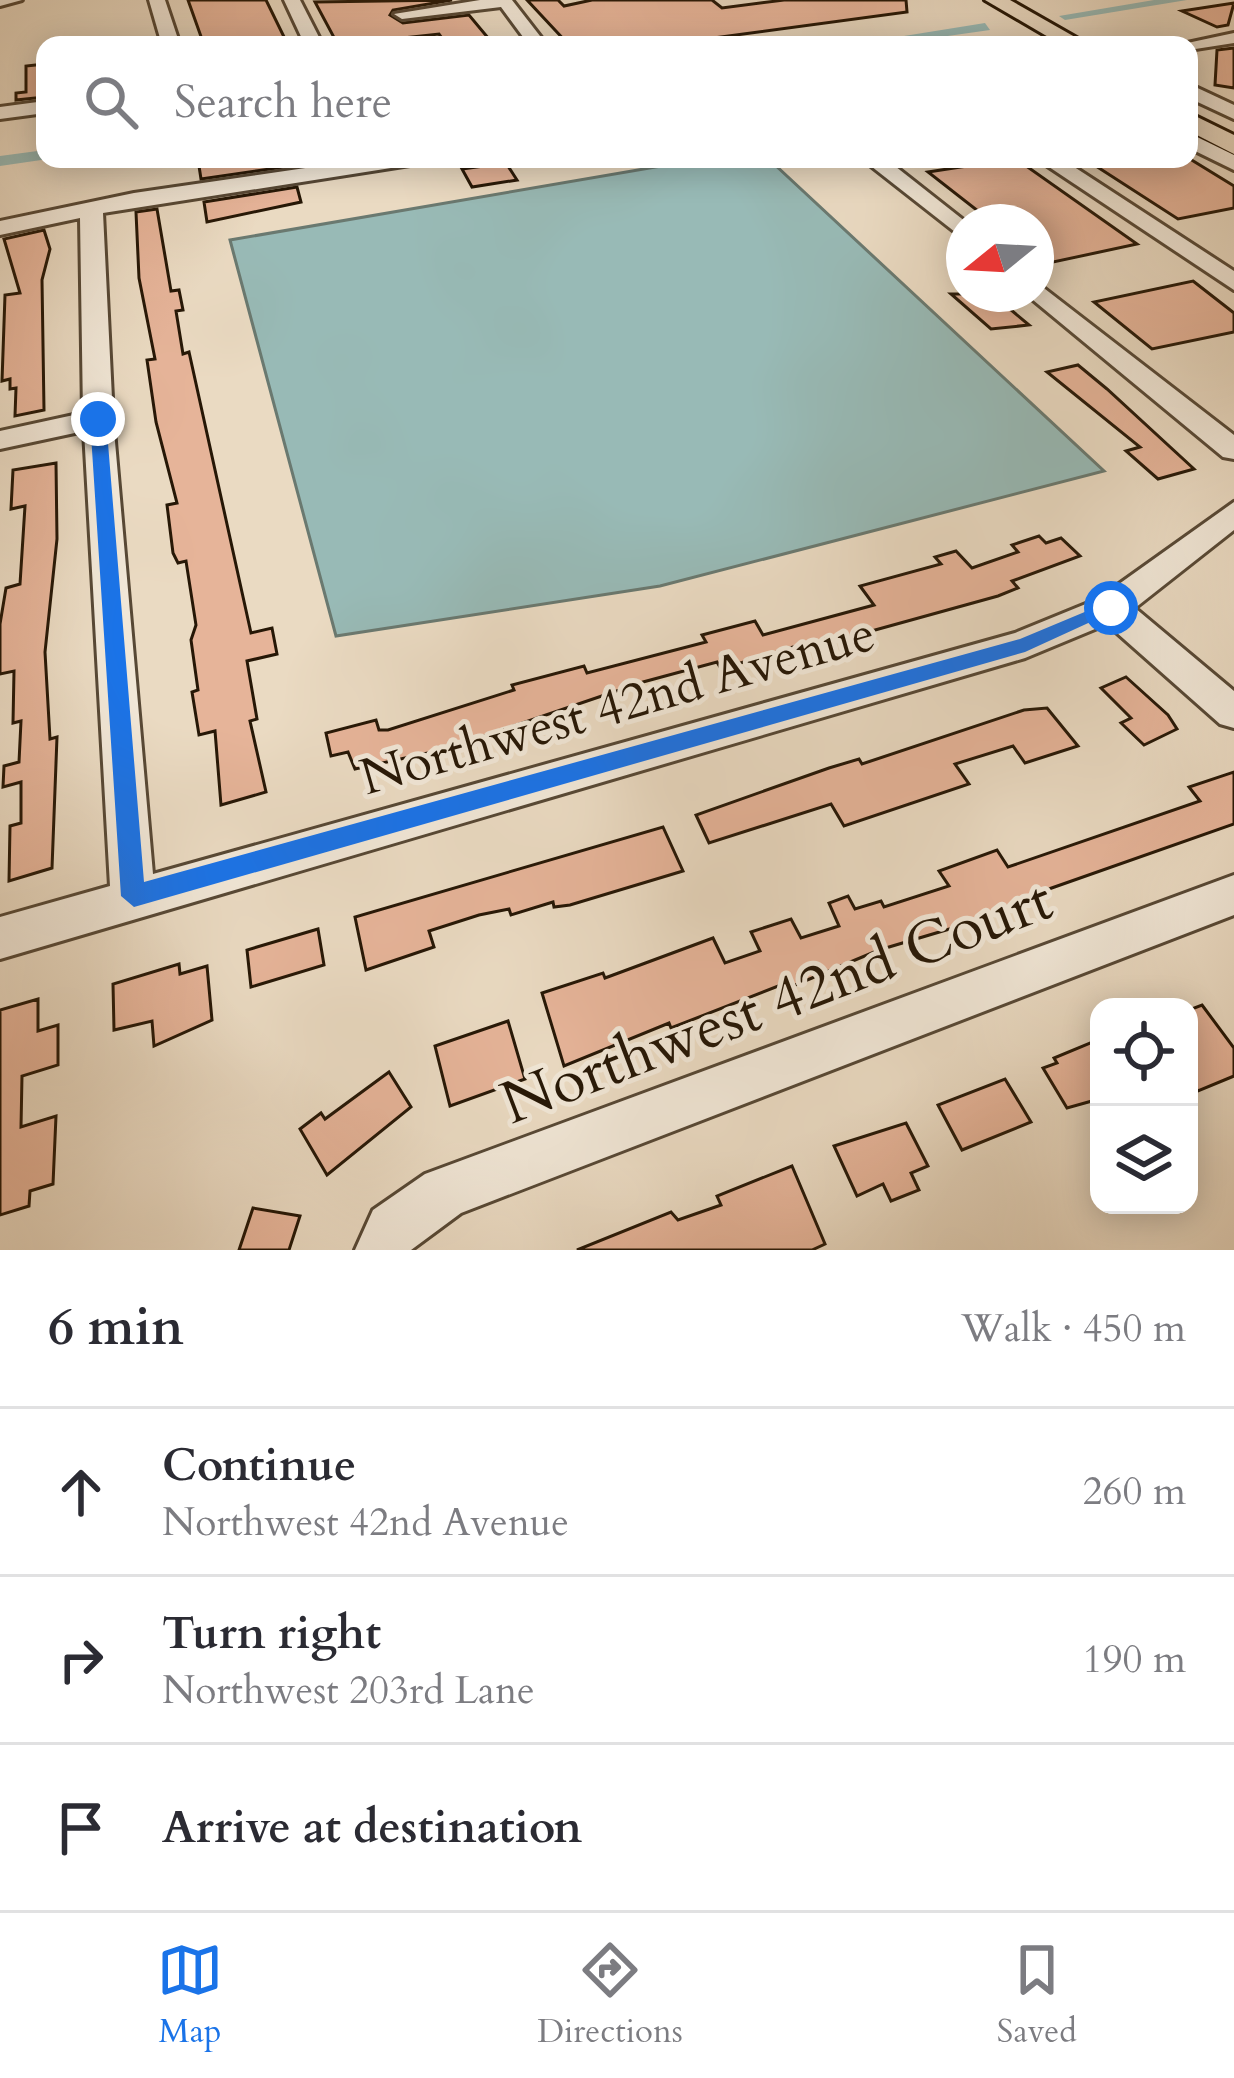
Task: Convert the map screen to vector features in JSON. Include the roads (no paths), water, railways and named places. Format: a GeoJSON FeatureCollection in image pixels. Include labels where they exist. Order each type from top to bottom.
{"type":"FeatureCollection","features":[{"type":"Feature","properties":{"kind":"main road"},"geometry":{"type":"LineString","coordinates":[[969,0],[1035,36]]}},
{"type":"Feature","properties":{"kind":"main road"},"geometry":{"type":"LineString","coordinates":[[995,0],[1061,36]]}},
{"type":"Feature","properties":{"kind":"main road"},"geometry":{"type":"LineString","coordinates":[[1198,106],[1232,115]]}},
{"type":"Feature","properties":{"kind":"main road"},"geometry":{"type":"LineString","coordinates":[[1198,126],[1234,146]]}},
{"type":"Feature","properties":{"kind":"street"},"geometry":{"type":"LineString","coordinates":[[0,2],[14,0]]}},
{"type":"Feature","properties":{"kind":"street"},"geometry":{"type":"LineString","coordinates":[[158,0],[168,36]]}},
{"type":"Feature","properties":{"kind":"street"},"geometry":{"type":"LineString","coordinates":[[292,0],[310,36]]}},
{"type":"Feature","properties":{"kind":"street"},"geometry":{"type":"LineString","coordinates":[[403,14],[504,1],[531,36]]}},
{"type":"Feature","properties":{"kind":"street"},"geometry":{"type":"LineString","coordinates":[[1198,43],[1234,38]]}},
{"type":"Feature","properties":{"kind":"street"},"geometry":{"type":"LineString","coordinates":[[1198,95],[1232,115]]}},
{"type":"Feature","properties":{"kind":"street"},"geometry":{"type":"LineString","coordinates":[[0,113],[36,108]]}},
{"type":"Feature","properties":{"kind":"street"},"geometry":{"type":"LineString","coordinates":[[1198,144],[1234,164]]}},
{"type":"Feature","properties":{"kind":"street"},"geometry":{"type":"LineString","coordinates":[[0,228],[355,168]]}},
{"type":"Feature","properties":{"kind":"street"},"geometry":{"type":"LineString","coordinates":[[884,168],[946,218]]}},
{"type":"Feature","properties":{"kind":"street"},"geometry":{"type":"LineString","coordinates":[[1062,168],[1234,282]]}},
{"type":"Feature","properties":{"kind":"street"},"geometry":{"type":"LineString","coordinates":[[91,211],[98,419],[134,896]]}},
{"type":"Feature","properties":{"kind":"street"},"geometry":{"type":"LineString","coordinates":[[1054,305],[1234,450]]}},
{"type":"Feature","properties":{"kind":"street"},"geometry":{"type":"LineString","coordinates":[[0,440],[98,419]]}},
{"type":"Feature","properties":{"kind":"street","name":"Northwest 42nd Avenue"},"geometry":{"type":"LineString","coordinates":[[0,938],[1025,644],[1111,608],[1234,513]]}},
{"type":"Feature","properties":{"kind":"street"},"geometry":{"type":"LineString","coordinates":[[1111,608],[1234,713]]}},
{"type":"Feature","properties":{"kind":"street","name":"Northwest 42nd Court"},"geometry":{"type":"LineString","coordinates":[[383,1250],[392,1228],[443,1192],[1234,895]]}},
{"type":"Feature","properties":{"kind":"water"},"geometry":{"type":"Polygon","coordinates":[[[650,168],[778,168],[1104,471],[660,586],[336,636],[230,240],[650,168]]]}},
{"type":"Feature","properties":{"kind":"waterway"},"geometry":{"type":"LineString","coordinates":[[1065,16],[1181,0]]}},
{"type":"Feature","properties":{"kind":"waterway"},"geometry":{"type":"LineString","coordinates":[[920,36],[985,27]]}},
{"type":"Feature","properties":{"kind":"waterway"},"geometry":{"type":"LineString","coordinates":[[0,161],[36,156]]}}]}
